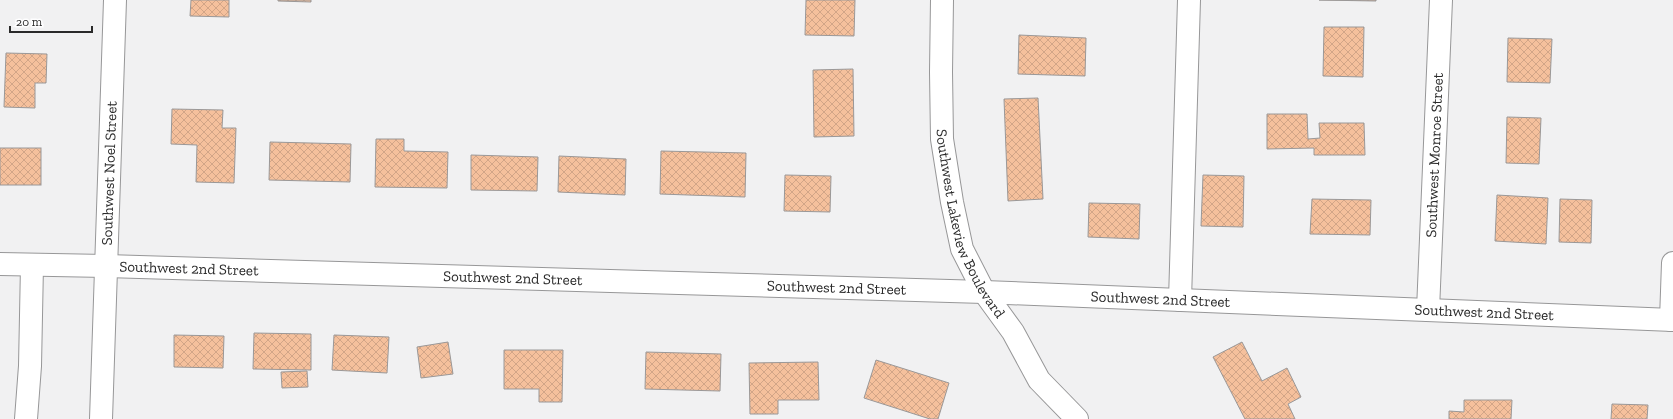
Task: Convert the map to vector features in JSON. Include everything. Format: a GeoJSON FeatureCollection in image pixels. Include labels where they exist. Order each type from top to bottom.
{"type":"FeatureCollection","features":[{"type":"Feature","properties":{"kind":"street","name":"Southwest Noel Street"},"geometry":{"type":"LineString","coordinates":[[101,419],[115,0]]}},
{"type":"Feature","properties":{"kind":"street","name":"Southwest Lakeview Boulevard"},"geometry":{"type":"LineString","coordinates":[[942,0],[942,138],[952,202],[962,249],[984,292],[1013,332],[1039,380],[1077,419]]}},
{"type":"Feature","properties":{"kind":"street"},"geometry":{"type":"LineString","coordinates":[[1180,300],[1189,0]]}},
{"type":"Feature","properties":{"kind":"street","name":"Southwest Monroe Street"},"geometry":{"type":"LineString","coordinates":[[1428,310],[1440,0]]}},
{"type":"Feature","properties":{"kind":"street"},"geometry":{"type":"LineString","coordinates":[[1672,320],[1673,263]]}},
{"type":"Feature","properties":{"kind":"street","name":"Southwest 2nd Street"},"geometry":{"type":"LineString","coordinates":[[0,264],[984,292],[1672,320]]}},
{"type":"Feature","properties":{"kind":"street"},"geometry":{"type":"LineString","coordinates":[[26,419],[30,366],[32,265]]}},
{"type":"Feature","properties":{"kind":"building"},"geometry":{"type":"Polygon","coordinates":[[[191,0],[229,0],[229,17],[190,16],[191,0]]]}},
{"type":"Feature","properties":{"kind":"building"},"geometry":{"type":"Polygon","coordinates":[[[311,0],[311,2],[278,1],[311,0]]]}},
{"type":"Feature","properties":{"kind":"building"},"geometry":{"type":"Polygon","coordinates":[[[806,0],[855,0],[854,36],[805,35],[806,0]]]}},
{"type":"Feature","properties":{"kind":"building"},"geometry":{"type":"Polygon","coordinates":[[[1319,0],[1376,0],[1376,1],[1319,0]]]}},
{"type":"Feature","properties":{"kind":"building"},"geometry":{"type":"Polygon","coordinates":[[[1324,27],[1364,27],[1363,77],[1323,76],[1324,27]]]}},
{"type":"Feature","properties":{"kind":"building"},"geometry":{"type":"Polygon","coordinates":[[[1019,35],[1086,38],[1085,76],[1018,74],[1019,35]]]}},
{"type":"Feature","properties":{"kind":"building"},"geometry":{"type":"Polygon","coordinates":[[[1508,38],[1552,39],[1550,83],[1507,82],[1508,38]]]}},
{"type":"Feature","properties":{"kind":"building"},"geometry":{"type":"Polygon","coordinates":[[[6,53],[47,54],[46,83],[35,83],[35,108],[4,107],[6,53]]]}},
{"type":"Feature","properties":{"kind":"building"},"geometry":{"type":"Polygon","coordinates":[[[853,69],[854,136],[814,137],[813,70],[853,69]]]}},
{"type":"Feature","properties":{"kind":"building"},"geometry":{"type":"Polygon","coordinates":[[[1038,98],[1043,199],[1008,201],[1004,99],[1038,98]]]}},
{"type":"Feature","properties":{"kind":"building"},"geometry":{"type":"Polygon","coordinates":[[[172,109],[223,110],[222,128],[236,128],[234,183],[196,182],[197,145],[171,144],[172,109]]]}},
{"type":"Feature","properties":{"kind":"building"},"geometry":{"type":"Polygon","coordinates":[[[1267,114],[1307,114],[1308,139],[1320,138],[1319,123],[1364,123],[1365,155],[1314,155],[1314,148],[1267,149],[1267,114]]]}},
{"type":"Feature","properties":{"kind":"building"},"geometry":{"type":"Polygon","coordinates":[[[1507,117],[1541,118],[1539,164],[1506,163],[1507,117]]]}},
{"type":"Feature","properties":{"kind":"building"},"geometry":{"type":"Polygon","coordinates":[[[376,139],[404,139],[404,151],[448,152],[447,188],[375,187],[376,139]]]}},
{"type":"Feature","properties":{"kind":"building"},"geometry":{"type":"Polygon","coordinates":[[[270,142],[351,144],[350,182],[269,180],[270,142]]]}},
{"type":"Feature","properties":{"kind":"building"},"geometry":{"type":"Polygon","coordinates":[[[0,148],[41,148],[41,185],[0,185],[0,148]]]}},
{"type":"Feature","properties":{"kind":"building"},"geometry":{"type":"Polygon","coordinates":[[[661,151],[746,153],[745,197],[660,194],[661,151]]]}},
{"type":"Feature","properties":{"kind":"building"},"geometry":{"type":"Polygon","coordinates":[[[471,155],[538,157],[537,191],[471,190],[471,155]]]}},
{"type":"Feature","properties":{"kind":"building"},"geometry":{"type":"Polygon","coordinates":[[[559,156],[626,159],[625,195],[558,192],[559,156]]]}},
{"type":"Feature","properties":{"kind":"building"},"geometry":{"type":"Polygon","coordinates":[[[785,175],[831,176],[830,212],[784,211],[785,175]]]}},
{"type":"Feature","properties":{"kind":"building"},"geometry":{"type":"Polygon","coordinates":[[[1203,175],[1244,176],[1243,227],[1201,226],[1203,175]]]}},
{"type":"Feature","properties":{"kind":"building"},"geometry":{"type":"Polygon","coordinates":[[[1497,195],[1548,198],[1546,244],[1495,241],[1497,195]]]}},
{"type":"Feature","properties":{"kind":"building"},"geometry":{"type":"Polygon","coordinates":[[[1312,199],[1371,200],[1370,235],[1310,234],[1312,199]]]}},
{"type":"Feature","properties":{"kind":"building"},"geometry":{"type":"Polygon","coordinates":[[[1560,199],[1592,200],[1591,243],[1559,242],[1560,199]]]}},
{"type":"Feature","properties":{"kind":"building"},"geometry":{"type":"Polygon","coordinates":[[[1089,203],[1140,204],[1139,239],[1088,237],[1089,203]]]}},
{"type":"Feature","properties":{"kind":"building"},"geometry":{"type":"Polygon","coordinates":[[[254,333],[311,334],[311,370],[253,369],[254,333]]]}},
{"type":"Feature","properties":{"kind":"building"},"geometry":{"type":"Polygon","coordinates":[[[174,335],[224,336],[223,368],[174,367],[174,335]]]}},
{"type":"Feature","properties":{"kind":"building"},"geometry":{"type":"Polygon","coordinates":[[[334,335],[389,337],[387,373],[332,370],[334,335]]]}},
{"type":"Feature","properties":{"kind":"building"},"geometry":{"type":"Polygon","coordinates":[[[448,342],[453,374],[421,378],[417,347],[448,342]]]}},
{"type":"Feature","properties":{"kind":"building"},"geometry":{"type":"Polygon","coordinates":[[[1242,342],[1262,381],[1287,368],[1301,397],[1288,404],[1295,419],[1245,419],[1213,357],[1242,342]]]}},
{"type":"Feature","properties":{"kind":"building"},"geometry":{"type":"Polygon","coordinates":[[[504,350],[563,350],[562,402],[539,402],[539,389],[504,389],[504,350]]]}},
{"type":"Feature","properties":{"kind":"building"},"geometry":{"type":"Polygon","coordinates":[[[646,352],[721,354],[720,391],[645,389],[646,352]]]}},
{"type":"Feature","properties":{"kind":"building"},"geometry":{"type":"Polygon","coordinates":[[[876,360],[949,383],[938,419],[930,419],[864,398],[876,360]]]}},
{"type":"Feature","properties":{"kind":"building"},"geometry":{"type":"Polygon","coordinates":[[[818,362],[819,400],[778,400],[778,414],[750,414],[749,363],[818,362]]]}},
{"type":"Feature","properties":{"kind":"building"},"geometry":{"type":"Polygon","coordinates":[[[307,371],[308,387],[282,388],[281,372],[307,371]]]}},
{"type":"Feature","properties":{"kind":"building"},"geometry":{"type":"Polygon","coordinates":[[[1464,400],[1512,400],[1511,419],[1449,419],[1449,411],[1464,412],[1464,400]]]}},
{"type":"Feature","properties":{"kind":"building"},"geometry":{"type":"Polygon","coordinates":[[[1612,404],[1648,405],[1647,419],[1611,419],[1612,404]]]}}]}
